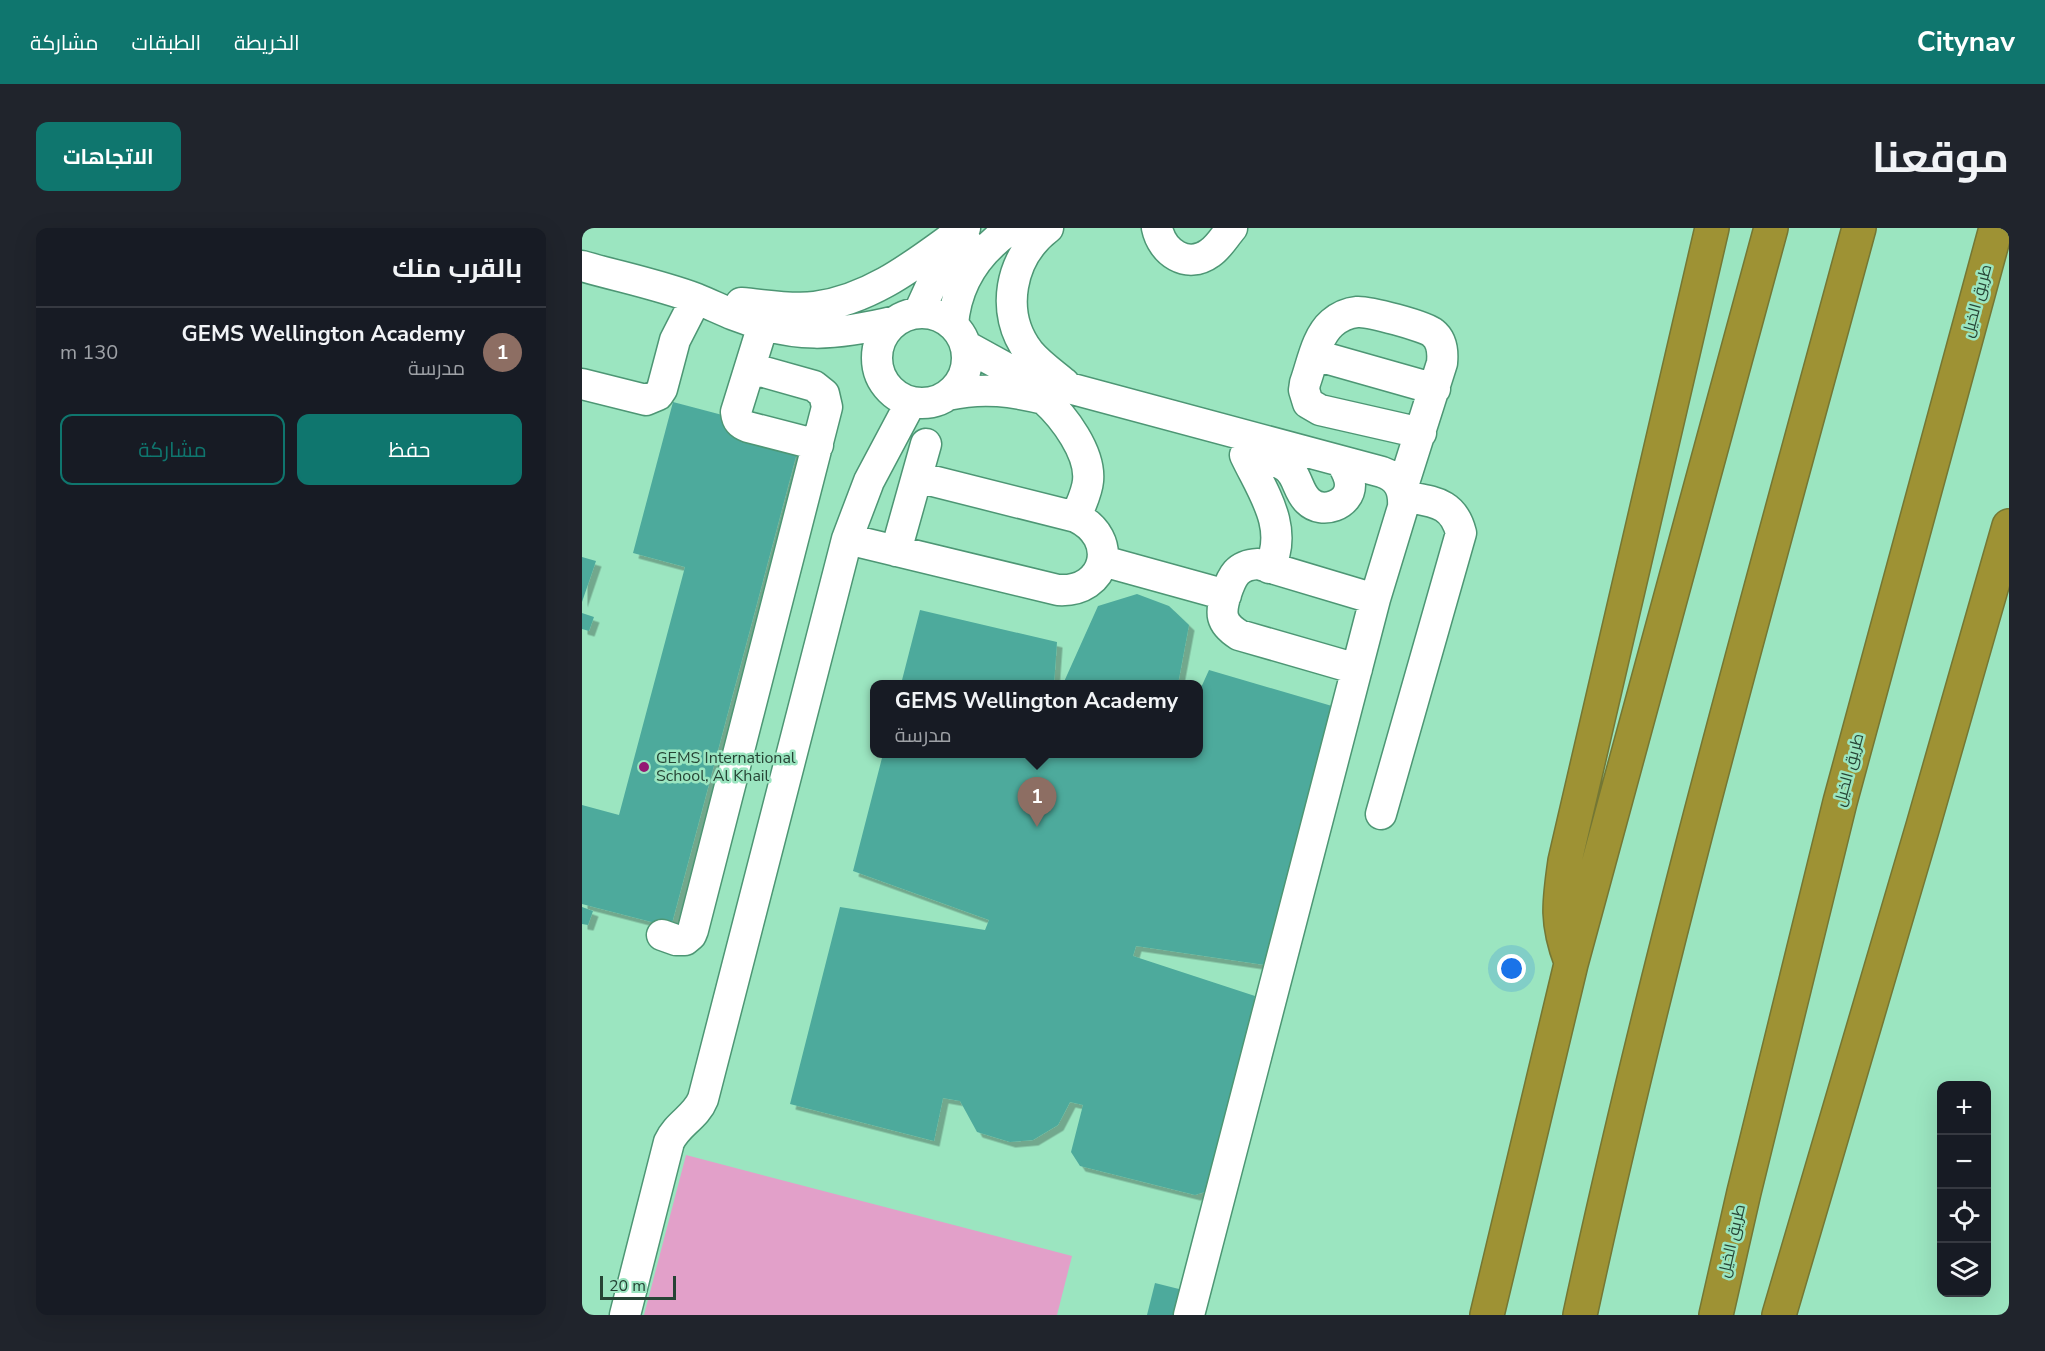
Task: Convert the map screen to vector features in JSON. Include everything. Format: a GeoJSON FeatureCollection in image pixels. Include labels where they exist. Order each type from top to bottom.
{"type":"FeatureCollection","features":[{"type":"Feature","properties":{"kind":"highway"},"geometry":{"type":"LineString","coordinates":[[1571,964],[1562,939],[1559,914],[1565,861],[1712,228]]}},
{"type":"Feature","properties":{"kind":"highway"},"geometry":{"type":"LineString","coordinates":[[1487,1315],[1571,964],[1771,228]]}},
{"type":"Feature","properties":{"kind":"highway"},"geometry":{"type":"LineString","coordinates":[[1580,1315],[1625,1113],[1688,860],[1859,228]]}},
{"type":"Feature","properties":{"kind":"highway","name":"طريق الخيل"},"geometry":{"type":"LineString","coordinates":[[1716,1315],[1746,1180],[1840,802],[1996,228]]}},
{"type":"Feature","properties":{"kind":"highway"},"geometry":{"type":"LineString","coordinates":[[1779,1315],[1920,838],[2009,526]]}},
{"type":"Feature","properties":{"kind":"street"},"geometry":{"type":"LineString","coordinates":[[696,299],[778,308],[814,307],[847,300],[876,289],[965,228]]}},
{"type":"Feature","properties":{"kind":"street"},"geometry":{"type":"LineString","coordinates":[[975,228],[941,270],[923,299],[907,317],[886,330],[879,341],[876,354],[881,378],[888,389],[898,397],[911,402],[936,401],[948,395],[958,386],[967,359],[959,335],[955,304],[964,282],[976,263],[990,246],[1012,228]]}},
{"type":"Feature","properties":{"kind":"street"},"geometry":{"type":"LineString","coordinates":[[1048,228],[1029,247],[1018,267],[1012,288],[1012,310],[1018,332],[1029,351],[1041,364],[1058,394],[1059,412],[1079,444],[1085,462],[1089,481],[1076,517]]}},
{"type":"Feature","properties":{"kind":"street"},"geometry":{"type":"LineString","coordinates":[[1157,228],[1159,238],[1165,248],[1185,259],[1197,259],[1209,254],[1232,228]]}},
{"type":"Feature","properties":{"kind":"street"},"geometry":{"type":"LineString","coordinates":[[582,266],[696,299],[734,315],[788,332],[811,334],[858,330],[907,317],[938,315],[959,335],[1006,368],[1058,394],[1285,466],[1296,478],[1307,501],[1316,506],[1325,508],[1335,506],[1348,495],[1350,480],[1342,463]]}},
{"type":"Feature","properties":{"kind":"street"},"geometry":{"type":"LineString","coordinates":[[582,384],[646,400],[658,395],[662,389],[680,327],[696,299]]}},
{"type":"Feature","properties":{"kind":"street"},"geometry":{"type":"LineString","coordinates":[[1189,1315],[1375,599],[1403,507],[1403,493],[1435,389],[1443,353],[1440,342],[1433,333],[1424,328],[1374,314],[1359,312],[1344,315],[1330,324],[1321,338],[1304,390],[1308,403],[1313,407],[1421,434]]}},
{"type":"Feature","properties":{"kind":"street"},"geometry":{"type":"LineString","coordinates":[[763,325],[736,418],[743,425],[818,445]]}},
{"type":"Feature","properties":{"kind":"street"},"geometry":{"type":"LineString","coordinates":[[1315,355],[1435,389]]}},
{"type":"Feature","properties":{"kind":"street"},"geometry":{"type":"LineString","coordinates":[[662,935],[676,940],[685,940],[693,930],[827,407],[824,394],[814,386],[746,380]]}},
{"type":"Feature","properties":{"kind":"street"},"geometry":{"type":"LineString","coordinates":[[948,395],[979,389],[1058,394],[1391,475],[1398,481],[1403,493]]}},
{"type":"Feature","properties":{"kind":"street"},"geometry":{"type":"LineString","coordinates":[[625,1315],[669,1142],[677,1128],[697,1110],[703,1099],[847,539],[869,480],[911,402]]}},
{"type":"Feature","properties":{"kind":"street"},"geometry":{"type":"LineString","coordinates":[[896,551],[926,444]]}},
{"type":"Feature","properties":{"kind":"street"},"geometry":{"type":"LineString","coordinates":[[1245,455],[1276,520],[1278,539],[1269,568]]}},
{"type":"Feature","properties":{"kind":"street"},"geometry":{"type":"LineString","coordinates":[[847,539],[1058,590],[1070,591],[1081,588],[1098,572],[1103,561],[1100,538],[1095,529],[1076,517],[916,477]]}},
{"type":"Feature","properties":{"kind":"street"},"geometry":{"type":"LineString","coordinates":[[1381,814],[1461,533],[1458,519],[1450,509],[1438,503],[1403,493]]}},
{"type":"Feature","properties":{"kind":"street"},"geometry":{"type":"LineString","coordinates":[[1103,561],[1226,595]]}},
{"type":"Feature","properties":{"kind":"street"},"geometry":{"type":"LineString","coordinates":[[1357,669],[1239,635],[1226,624],[1221,608],[1230,579],[1241,567],[1258,564],[1375,599]]}},
{"type":"Feature","properties":{"kind":"shaded area"},"geometry":{"type":"Polygon","coordinates":[[[686,1155],[1072,1256],[1057,1315],[644,1315],[686,1155]]]}},
{"type":"Feature","properties":{"kind":"building"},"geometry":{"type":"Polygon","coordinates":[[[673,402],[730,417],[727,430],[798,449],[671,927],[582,904],[582,805],[619,815],[685,567],[633,553],[673,402]]]}},
{"type":"Feature","properties":{"kind":"building"},"geometry":{"type":"Polygon","coordinates":[[[582,557],[596,561],[582,602],[582,557]]]}},
{"type":"Feature","properties":{"kind":"building"},"geometry":{"type":"Polygon","coordinates":[[[1137,594],[1169,606],[1189,625],[1179,680],[1065,680],[1098,606],[1137,594]]]}},
{"type":"Feature","properties":{"kind":"building"},"geometry":{"type":"Polygon","coordinates":[[[920,610],[1057,642],[1054,680],[902,680],[920,610]]]}},
{"type":"Feature","properties":{"kind":"building"},"geometry":{"type":"Polygon","coordinates":[[[582,613],[594,617],[589,631],[582,629],[582,613]]]}},
{"type":"Feature","properties":{"kind":"building"},"geometry":{"type":"Polygon","coordinates":[[[1209,670],[1332,706],[1265,965],[1136,946],[1133,956],[1255,996],[1208,1191],[1195,1195],[1080,1166],[1071,1152],[1083,1105],[1070,1102],[1058,1125],[1033,1140],[1010,1142],[977,1132],[960,1101],[943,1098],[934,1141],[790,1104],[840,907],[985,930],[989,920],[853,871],[882,758],[1203,758],[1203,683],[1209,670]]]}},
{"type":"Feature","properties":{"kind":"building"},"geometry":{"type":"Polygon","coordinates":[[[582,907],[593,911],[588,925],[582,924],[582,907]]]}},
{"type":"Feature","properties":{"kind":"building"},"geometry":{"type":"Polygon","coordinates":[[[1155,1283],[1187,1291],[1181,1315],[1147,1315],[1155,1283]]]}},
{"type":"Feature","properties":{"kind":"place","name":"GEMS International School, Al Khail"},"geometry":{"type":"Point","coordinates":[644,767]}},
{"type":"Feature","properties":{"kind":"place","name":"GEMS Wellington Academy"},"geometry":{"type":"Point","coordinates":[1037,827]}}]}
